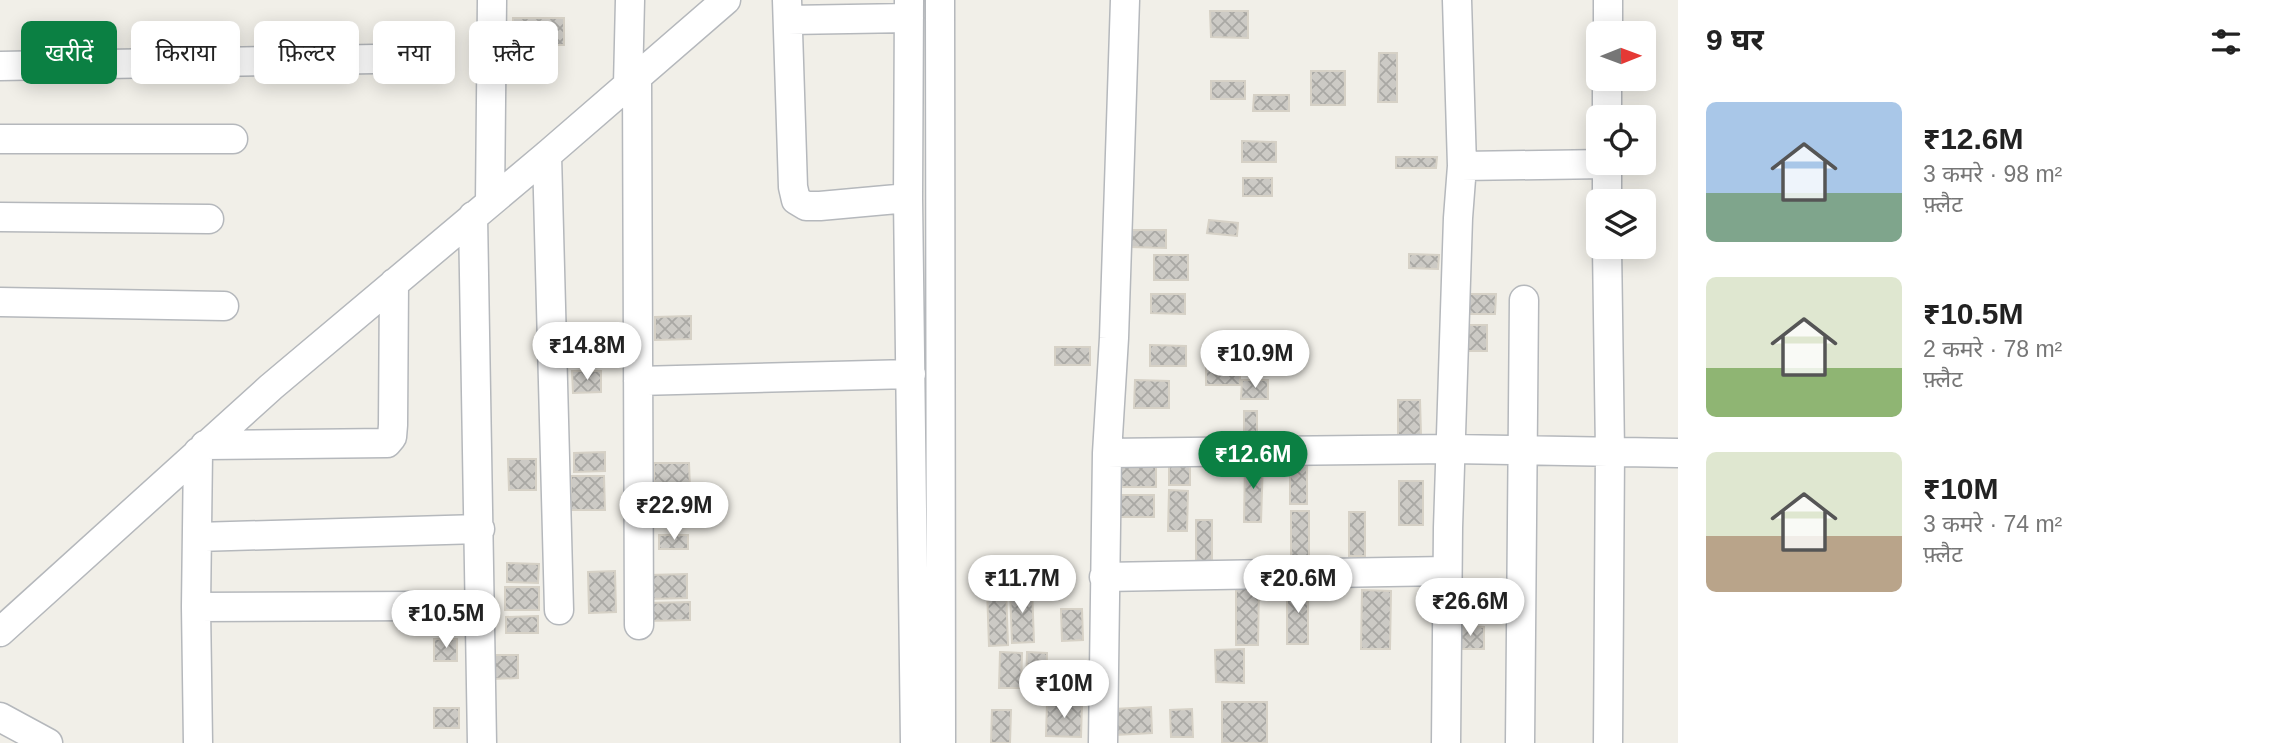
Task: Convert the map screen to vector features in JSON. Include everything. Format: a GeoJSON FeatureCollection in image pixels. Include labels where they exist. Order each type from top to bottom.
{"type":"FeatureCollection","features":[{"type":"Feature","properties":{"kind":"street"},"geometry":{"type":"LineString","coordinates":[[482,743],[482,209],[492,0]]}},
{"type":"Feature","properties":{"kind":"street"},"geometry":{"type":"LineString","coordinates":[[630,0],[638,381],[639,625]]}},
{"type":"Feature","properties":{"kind":"street"},"geometry":{"type":"LineString","coordinates":[[0,632],[202,449],[726,0]]}},
{"type":"Feature","properties":{"kind":"street"},"geometry":{"type":"LineString","coordinates":[[940,0],[941,743]]}},
{"type":"Feature","properties":{"kind":"street"},"geometry":{"type":"LineString","coordinates":[[1103,743],[1107,453],[1114,338],[1125,0]]}},
{"type":"Feature","properties":{"kind":"street"},"geometry":{"type":"LineString","coordinates":[[1446,743],[1447,571],[1462,166],[1457,0]]}},
{"type":"Feature","properties":{"kind":"street"},"geometry":{"type":"LineString","coordinates":[[1608,0],[1608,21]]}},
{"type":"Feature","properties":{"kind":"street"},"geometry":{"type":"LineString","coordinates":[[908,198],[820,206],[806,206],[796,200],[793,187],[788,10],[909,9],[908,198],[915,743]]}},
{"type":"Feature","properties":{"kind":"street"},"geometry":{"type":"LineString","coordinates":[[0,66],[373,59]]}},
{"type":"Feature","properties":{"kind":"street"},"geometry":{"type":"LineString","coordinates":[[0,139],[233,139]]}},
{"type":"Feature","properties":{"kind":"street"},"geometry":{"type":"LineString","coordinates":[[547,155],[559,610]]}},
{"type":"Feature","properties":{"kind":"street"},"geometry":{"type":"LineString","coordinates":[[1462,166],[1586,163]]}},
{"type":"Feature","properties":{"kind":"street"},"geometry":{"type":"LineString","coordinates":[[0,217],[209,219]]}},
{"type":"Feature","properties":{"kind":"street"},"geometry":{"type":"LineString","coordinates":[[1607,259],[1610,451],[1608,743]]}},
{"type":"Feature","properties":{"kind":"street"},"geometry":{"type":"LineString","coordinates":[[202,449],[387,443],[392,437],[393,425],[394,283]]}},
{"type":"Feature","properties":{"kind":"street"},"geometry":{"type":"LineString","coordinates":[[1520,743],[1524,300]]}},
{"type":"Feature","properties":{"kind":"street"},"geometry":{"type":"LineString","coordinates":[[0,302],[224,306]]}},
{"type":"Feature","properties":{"kind":"street"},"geometry":{"type":"LineString","coordinates":[[638,381],[911,374]]}},
{"type":"Feature","properties":{"kind":"street"},"geometry":{"type":"LineString","coordinates":[[198,743],[196,607],[202,449]]}},
{"type":"Feature","properties":{"kind":"street"},"geometry":{"type":"LineString","coordinates":[[1107,453],[1451,449],[1678,453]]}},
{"type":"Feature","properties":{"kind":"street"},"geometry":{"type":"LineString","coordinates":[[197,537],[480,529]]}},
{"type":"Feature","properties":{"kind":"street"},"geometry":{"type":"LineString","coordinates":[[1104,578],[1447,571]]}},
{"type":"Feature","properties":{"kind":"street"},"geometry":{"type":"LineString","coordinates":[[196,607],[417,606]]}},
{"type":"Feature","properties":{"kind":"street"},"geometry":{"type":"LineString","coordinates":[[0,717],[48,743]]}},
{"type":"Feature","properties":{"kind":"building"},"geometry":{"type":"Polygon","coordinates":[[[1210,11],[1248,11],[1248,38],[1211,37],[1210,11]]]}},
{"type":"Feature","properties":{"kind":"building"},"geometry":{"type":"Polygon","coordinates":[[[513,18],[564,18],[564,45],[558,45],[558,21],[513,21],[513,18]]]}},
{"type":"Feature","properties":{"kind":"building"},"geometry":{"type":"Polygon","coordinates":[[[1379,53],[1397,53],[1397,102],[1378,102],[1379,53]]]}},
{"type":"Feature","properties":{"kind":"building"},"geometry":{"type":"Polygon","coordinates":[[[1311,71],[1345,71],[1345,105],[1311,105],[1311,71]]]}},
{"type":"Feature","properties":{"kind":"building"},"geometry":{"type":"Polygon","coordinates":[[[1211,81],[1245,81],[1245,99],[1211,99],[1211,81]]]}},
{"type":"Feature","properties":{"kind":"building"},"geometry":{"type":"Polygon","coordinates":[[[1254,95],[1289,95],[1289,111],[1253,111],[1254,95]]]}},
{"type":"Feature","properties":{"kind":"building"},"geometry":{"type":"Polygon","coordinates":[[[1242,141],[1276,142],[1276,162],[1242,162],[1242,141]]]}},
{"type":"Feature","properties":{"kind":"building"},"geometry":{"type":"Polygon","coordinates":[[[1396,157],[1437,157],[1436,168],[1396,168],[1396,157]]]}},
{"type":"Feature","properties":{"kind":"building"},"geometry":{"type":"Polygon","coordinates":[[[1243,178],[1272,178],[1272,196],[1243,196],[1243,178]]]}},
{"type":"Feature","properties":{"kind":"building"},"geometry":{"type":"Polygon","coordinates":[[[1209,220],[1238,223],[1237,236],[1207,233],[1209,220]]]}},
{"type":"Feature","properties":{"kind":"building"},"geometry":{"type":"Polygon","coordinates":[[[1131,230],[1166,230],[1166,248],[1131,247],[1131,230]]]}},
{"type":"Feature","properties":{"kind":"building"},"geometry":{"type":"Polygon","coordinates":[[[1409,254],[1439,255],[1438,269],[1409,268],[1409,254]]]}},
{"type":"Feature","properties":{"kind":"building"},"geometry":{"type":"Polygon","coordinates":[[[1154,255],[1188,255],[1188,280],[1154,280],[1154,255]]]}},
{"type":"Feature","properties":{"kind":"building"},"geometry":{"type":"Polygon","coordinates":[[[1151,294],[1185,294],[1185,314],[1151,313],[1151,294]]]}},
{"type":"Feature","properties":{"kind":"building"},"geometry":{"type":"Polygon","coordinates":[[[1466,294],[1496,294],[1495,314],[1466,314],[1466,294]]]}},
{"type":"Feature","properties":{"kind":"building"},"geometry":{"type":"Polygon","coordinates":[[[691,316],[691,339],[655,340],[655,317],[691,316]]]}},
{"type":"Feature","properties":{"kind":"building"},"geometry":{"type":"Polygon","coordinates":[[[1465,325],[1487,325],[1487,351],[1465,351],[1465,325]]]}},
{"type":"Feature","properties":{"kind":"building"},"geometry":{"type":"Polygon","coordinates":[[[601,344],[601,367],[574,367],[574,345],[601,344]]]}},
{"type":"Feature","properties":{"kind":"building"},"geometry":{"type":"Polygon","coordinates":[[[1150,345],[1186,346],[1186,366],[1150,366],[1150,345]]]}},
{"type":"Feature","properties":{"kind":"building"},"geometry":{"type":"Polygon","coordinates":[[[1055,347],[1090,347],[1090,365],[1055,365],[1055,347]]]}},
{"type":"Feature","properties":{"kind":"building"},"geometry":{"type":"Polygon","coordinates":[[[1206,365],[1240,366],[1240,385],[1206,385],[1206,365]]]}},
{"type":"Feature","properties":{"kind":"building"},"geometry":{"type":"Polygon","coordinates":[[[572,371],[601,371],[601,392],[573,393],[572,371]]]}},
{"type":"Feature","properties":{"kind":"building"},"geometry":{"type":"Polygon","coordinates":[[[1135,380],[1169,381],[1169,408],[1134,408],[1135,380]]]}},
{"type":"Feature","properties":{"kind":"building"},"geometry":{"type":"Polygon","coordinates":[[[1242,380],[1268,380],[1268,399],[1241,399],[1242,380]]]}},
{"type":"Feature","properties":{"kind":"building"},"geometry":{"type":"Polygon","coordinates":[[[1398,400],[1420,400],[1421,435],[1398,435],[1398,400]]]}},
{"type":"Feature","properties":{"kind":"building"},"geometry":{"type":"Polygon","coordinates":[[[1244,411],[1257,411],[1257,446],[1244,446],[1244,411]]]}},
{"type":"Feature","properties":{"kind":"building"},"geometry":{"type":"Polygon","coordinates":[[[605,452],[605,471],[574,472],[574,453],[605,452]]]}},
{"type":"Feature","properties":{"kind":"building"},"geometry":{"type":"Polygon","coordinates":[[[508,459],[536,459],[536,490],[509,490],[508,459]]]}},
{"type":"Feature","properties":{"kind":"building"},"geometry":{"type":"Polygon","coordinates":[[[1245,460],[1263,460],[1261,522],[1244,522],[1245,460]]]}},
{"type":"Feature","properties":{"kind":"building"},"geometry":{"type":"Polygon","coordinates":[[[1121,461],[1156,461],[1156,487],[1121,487],[1121,461]]]}},
{"type":"Feature","properties":{"kind":"building"},"geometry":{"type":"Polygon","coordinates":[[[1169,462],[1190,462],[1190,485],[1169,485],[1169,462]]]}},
{"type":"Feature","properties":{"kind":"building"},"geometry":{"type":"Polygon","coordinates":[[[654,463],[689,463],[690,489],[654,490],[654,463]]]}},
{"type":"Feature","properties":{"kind":"building"},"geometry":{"type":"Polygon","coordinates":[[[1290,466],[1307,466],[1307,504],[1290,504],[1290,466]]]}},
{"type":"Feature","properties":{"kind":"building"},"geometry":{"type":"Polygon","coordinates":[[[571,476],[604,476],[605,510],[571,510],[571,476]]]}},
{"type":"Feature","properties":{"kind":"building"},"geometry":{"type":"Polygon","coordinates":[[[1399,481],[1423,481],[1423,525],[1399,525],[1399,481]]]}},
{"type":"Feature","properties":{"kind":"building"},"geometry":{"type":"Polygon","coordinates":[[[1169,490],[1188,491],[1187,531],[1168,531],[1169,490]]]}},
{"type":"Feature","properties":{"kind":"building"},"geometry":{"type":"Polygon","coordinates":[[[1120,495],[1154,495],[1154,517],[1120,517],[1120,495]]]}},
{"type":"Feature","properties":{"kind":"building"},"geometry":{"type":"Polygon","coordinates":[[[659,510],[689,510],[690,523],[660,523],[659,510]]]}},
{"type":"Feature","properties":{"kind":"building"},"geometry":{"type":"Polygon","coordinates":[[[1291,511],[1309,511],[1309,558],[1291,558],[1291,511]]]}},
{"type":"Feature","properties":{"kind":"building"},"geometry":{"type":"Polygon","coordinates":[[[1349,512],[1365,512],[1365,556],[1349,556],[1349,512]]]}},
{"type":"Feature","properties":{"kind":"building"},"geometry":{"type":"Polygon","coordinates":[[[1196,520],[1212,520],[1212,562],[1196,562],[1196,520]]]}},
{"type":"Feature","properties":{"kind":"building"},"geometry":{"type":"Polygon","coordinates":[[[659,535],[688,535],[688,549],[659,549],[659,535]]]}},
{"type":"Feature","properties":{"kind":"building"},"geometry":{"type":"Polygon","coordinates":[[[507,563],[539,564],[538,583],[507,582],[507,563]]]}},
{"type":"Feature","properties":{"kind":"building"},"geometry":{"type":"Polygon","coordinates":[[[615,571],[616,612],[589,613],[588,572],[615,571]]]}},
{"type":"Feature","properties":{"kind":"building"},"geometry":{"type":"Polygon","coordinates":[[[687,574],[687,598],[648,599],[648,575],[687,574]]]}},
{"type":"Feature","properties":{"kind":"building"},"geometry":{"type":"Polygon","coordinates":[[[1236,586],[1259,586],[1258,645],[1236,645],[1236,586]]]}},
{"type":"Feature","properties":{"kind":"building"},"geometry":{"type":"Polygon","coordinates":[[[1287,586],[1308,586],[1308,644],[1287,644],[1287,586]]]}},
{"type":"Feature","properties":{"kind":"building"},"geometry":{"type":"Polygon","coordinates":[[[505,587],[539,587],[539,610],[505,610],[505,587]]]}},
{"type":"Feature","properties":{"kind":"building"},"geometry":{"type":"Polygon","coordinates":[[[1032,588],[1034,642],[1012,643],[1010,589],[1032,588]]]}},
{"type":"Feature","properties":{"kind":"building"},"geometry":{"type":"Polygon","coordinates":[[[987,589],[1006,589],[1008,645],[989,646],[987,589]]]}},
{"type":"Feature","properties":{"kind":"building"},"geometry":{"type":"Polygon","coordinates":[[[1362,590],[1391,591],[1390,649],[1361,649],[1362,590]]]}},
{"type":"Feature","properties":{"kind":"building"},"geometry":{"type":"Polygon","coordinates":[[[690,602],[690,620],[646,621],[645,603],[690,602]]]}},
{"type":"Feature","properties":{"kind":"building"},"geometry":{"type":"Polygon","coordinates":[[[1061,609],[1082,609],[1083,640],[1062,641],[1061,609]]]}},
{"type":"Feature","properties":{"kind":"building"},"geometry":{"type":"Polygon","coordinates":[[[538,616],[538,633],[506,633],[506,617],[538,616]]]}},
{"type":"Feature","properties":{"kind":"building"},"geometry":{"type":"Polygon","coordinates":[[[1456,626],[1484,627],[1484,649],[1455,649],[1456,626]]]}},
{"type":"Feature","properties":{"kind":"building"},"geometry":{"type":"Polygon","coordinates":[[[434,639],[457,639],[457,661],[434,661],[434,639]]]}},
{"type":"Feature","properties":{"kind":"building"},"geometry":{"type":"Polygon","coordinates":[[[1244,649],[1244,683],[1216,682],[1215,650],[1244,649]]]}},
{"type":"Feature","properties":{"kind":"building"},"geometry":{"type":"Polygon","coordinates":[[[1000,652],[1022,653],[1021,688],[999,688],[1000,652]]]}},
{"type":"Feature","properties":{"kind":"building"},"geometry":{"type":"Polygon","coordinates":[[[1027,652],[1047,653],[1046,694],[1026,693],[1027,652]]]}},
{"type":"Feature","properties":{"kind":"building"},"geometry":{"type":"Polygon","coordinates":[[[491,655],[518,655],[518,678],[492,679],[491,655]]]}},
{"type":"Feature","properties":{"kind":"building"},"geometry":{"type":"Polygon","coordinates":[[[1047,702],[1082,703],[1081,737],[1046,736],[1047,702]]]}},
{"type":"Feature","properties":{"kind":"building"},"geometry":{"type":"Polygon","coordinates":[[[1222,702],[1267,702],[1267,743],[1222,743],[1222,702]]]}},
{"type":"Feature","properties":{"kind":"building"},"geometry":{"type":"Polygon","coordinates":[[[1151,707],[1152,733],[1115,735],[1114,709],[1151,707]]]}},
{"type":"Feature","properties":{"kind":"building"},"geometry":{"type":"Polygon","coordinates":[[[434,708],[459,708],[459,728],[434,728],[434,708]]]}},
{"type":"Feature","properties":{"kind":"building"},"geometry":{"type":"Polygon","coordinates":[[[1192,709],[1193,737],[1171,737],[1170,710],[1192,709]]]}},
{"type":"Feature","properties":{"kind":"building"},"geometry":{"type":"Polygon","coordinates":[[[992,710],[1011,710],[1010,743],[991,743],[992,710]]]}}]}
